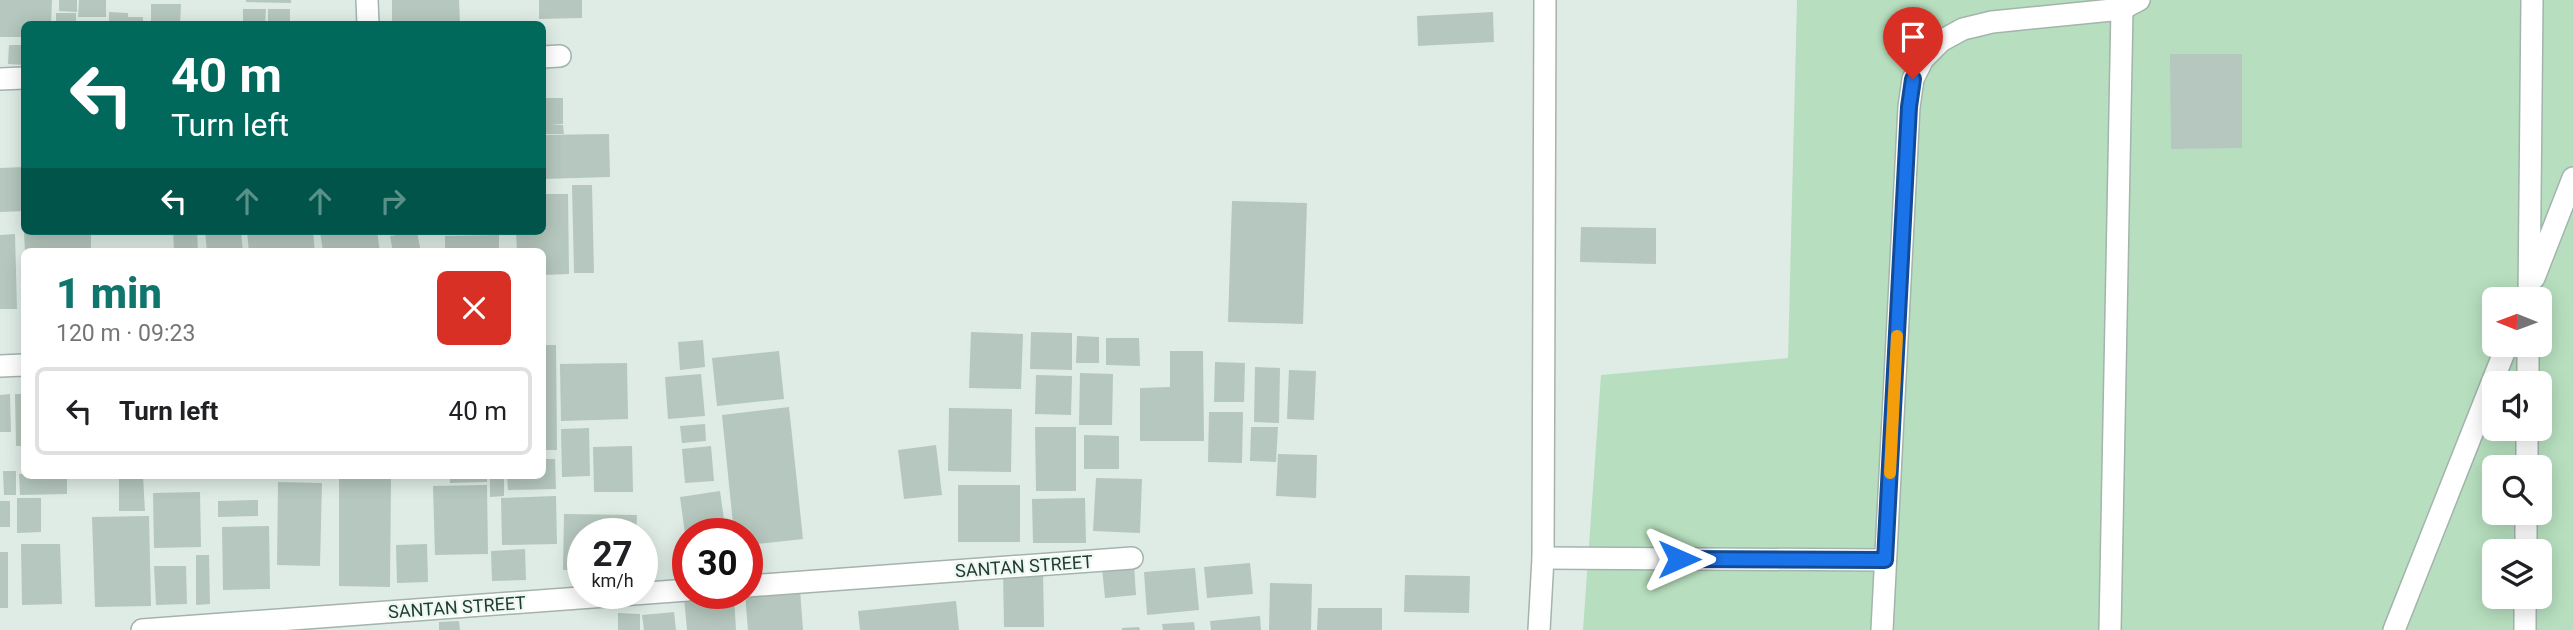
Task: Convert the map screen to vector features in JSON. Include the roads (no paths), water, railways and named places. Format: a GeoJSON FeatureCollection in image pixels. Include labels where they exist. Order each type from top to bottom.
{"type":"FeatureCollection","features":[{"type":"Feature","properties":{"kind":"street"},"geometry":{"type":"LineString","coordinates":[[367,0],[368,21]]}},
{"type":"Feature","properties":{"kind":"street"},"geometry":{"type":"LineString","coordinates":[[1539,630],[1543,558],[1545,0]]}},
{"type":"Feature","properties":{"kind":"street"},"geometry":{"type":"LineString","coordinates":[[2527,287],[2532,0]]}},
{"type":"Feature","properties":{"kind":"street"},"geometry":{"type":"LineString","coordinates":[[1882,630],[1909,107],[1913,79],[1923,59],[1941,41],[1963,29],[1992,22],[2130,4],[2110,630]]}},
{"type":"Feature","properties":{"kind":"street"},"geometry":{"type":"LineString","coordinates":[[0,79],[21,78]]}},
{"type":"Feature","properties":{"kind":"street"},"geometry":{"type":"LineString","coordinates":[[2532,287],[2573,178]]}},
{"type":"Feature","properties":{"kind":"street"},"geometry":{"type":"LineString","coordinates":[[2394,630],[2502,357]]}},
{"type":"Feature","properties":{"kind":"street"},"geometry":{"type":"LineString","coordinates":[[0,366],[21,365]]}},
{"type":"Feature","properties":{"kind":"street","name":"SANTAN STREET"},"geometry":{"type":"LineString","coordinates":[[763,585],[1132,558]]}},
{"type":"Feature","properties":{"kind":"street"},"geometry":{"type":"LineString","coordinates":[[1543,558],[1885,560]]}},
{"type":"Feature","properties":{"kind":"street","name":"SANTAN STREET"},"geometry":{"type":"LineString","coordinates":[[142,630],[672,591]]}},
{"type":"Feature","properties":{"kind":"street"},"geometry":{"type":"LineString","coordinates":[[2525,609],[2525,630]]}}]}
